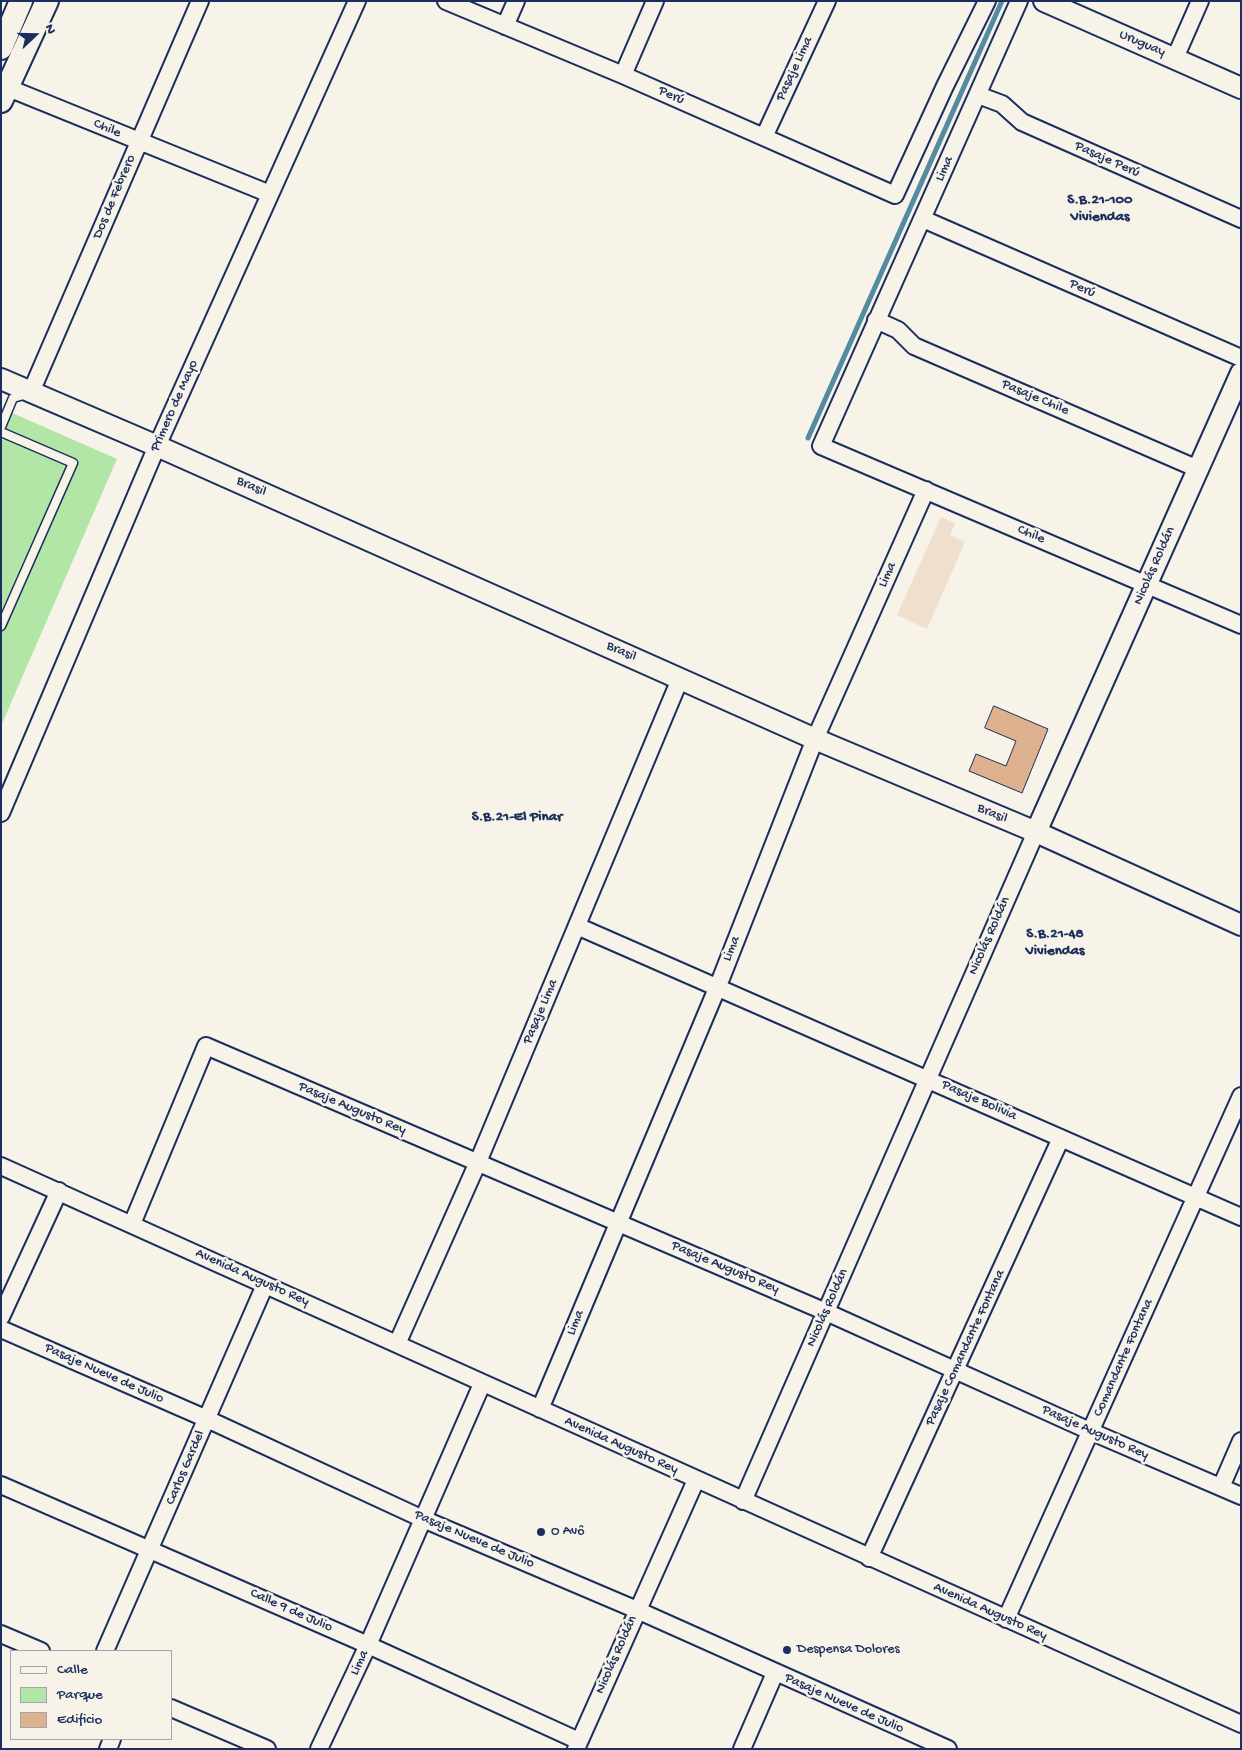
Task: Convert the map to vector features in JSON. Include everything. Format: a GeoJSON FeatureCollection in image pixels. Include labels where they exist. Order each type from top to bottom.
{"type":"FeatureCollection","features":[{"type":"Feature","properties":{"kind":"main road"},"geometry":{"type":"LineString","coordinates":[[1,48],[21,1]]}},
{"type":"Feature","properties":{"kind":"main road"},"geometry":{"type":"LineString","coordinates":[[3,91],[47,1]]}},
{"type":"Feature","properties":{"kind":"street","name":"Dos de Febrero"},"geometry":{"type":"LineString","coordinates":[[31,392],[200,1]]}},
{"type":"Feature","properties":{"kind":"street","name":"Primero de Mayo"},"geometry":{"type":"LineString","coordinates":[[1,813],[157,446],[357,1]]}},
{"type":"Feature","properties":{"kind":"street","name":"Perú"},"geometry":{"type":"LineString","coordinates":[[446,1],[623,75],[895,196],[944,86],[987,1]]}},
{"type":"Feature","properties":{"kind":"street"},"geometry":{"type":"LineString","coordinates":[[504,26],[516,1]]}},
{"type":"Feature","properties":{"kind":"street"},"geometry":{"type":"LineString","coordinates":[[623,75],[656,1]]}},
{"type":"Feature","properties":{"kind":"street","name":"Pasaje Lima"},"geometry":{"type":"LineString","coordinates":[[764,137],[827,1]]}},
{"type":"Feature","properties":{"kind":"street","name":"Lima"},"geometry":{"type":"LineString","coordinates":[[821,446],[1019,1]]}},
{"type":"Feature","properties":{"kind":"street","name":"Uruguay"},"geometry":{"type":"LineString","coordinates":[[1044,1],[1241,88]]}},
{"type":"Feature","properties":{"kind":"street"},"geometry":{"type":"LineString","coordinates":[[1175,58],[1200,1]]}},
{"type":"Feature","properties":{"kind":"street","name":"Chile"},"geometry":{"type":"LineString","coordinates":[[3,91],[270,194]]}},
{"type":"Feature","properties":{"kind":"street","name":"Pasaje Perú"},"geometry":{"type":"LineString","coordinates":[[978,95],[1002,104],[1022,122],[1241,219]]}},
{"type":"Feature","properties":{"kind":"street","name":"Perú"},"geometry":{"type":"LineString","coordinates":[[923,219],[1241,358]]}},
{"type":"Feature","properties":{"kind":"street","name":"Pasaje Chile"},"geometry":{"type":"LineString","coordinates":[[876,320],[898,330],[914,346],[1198,469]]}},
{"type":"Feature","properties":{"kind":"street","name":"Nicolás Roldán"},"geometry":{"type":"LineString","coordinates":[[743,1502],[1036,832],[1241,373]]}},
{"type":"Feature","properties":{"kind":"street","name":"Brasil"},"geometry":{"type":"LineString","coordinates":[[1,379],[157,446],[815,739],[1036,832],[1241,925]]}},
{"type":"Feature","properties":{"kind":"street","name":"Chile"},"geometry":{"type":"LineString","coordinates":[[821,446],[1147,583],[1241,625]]}},
{"type":"Feature","properties":{"kind":"street","name":"Lima"},"geometry":{"type":"LineString","coordinates":[[540,1409],[718,986],[815,739],[926,490]]}},
{"type":"Feature","properties":{"kind":"street","name":"Pasaje Lima"},"geometry":{"type":"LineString","coordinates":[[397,1344],[478,1162],[680,679]]}},
{"type":"Feature","properties":{"kind":"street","name":"Pasaje Bolivia"},"geometry":{"type":"LineString","coordinates":[[577,926],[928,1078],[1241,1217]]}},
{"type":"Feature","properties":{"kind":"street","name":"Pasaje Augusto Rey"},"geometry":{"type":"LineString","coordinates":[[132,1224],[206,1046],[826,1312],[1092,1432],[1241,1496]]}},
{"type":"Feature","properties":{"kind":"street","name":"Comandante Fontana"},"geometry":{"type":"LineString","coordinates":[[1006,1619],[1092,1432],[1241,1096]]}},
{"type":"Feature","properties":{"kind":"street","name":"Pasaje Comandante Fontana"},"geometry":{"type":"LineString","coordinates":[[869,1558],[1061,1138]]}},
{"type":"Feature","properties":{"kind":"street","name":"Avenida Augusto Rey"},"geometry":{"type":"LineString","coordinates":[[1,1166],[743,1502],[1241,1724]]}},
{"type":"Feature","properties":{"kind":"street"},"geometry":{"type":"LineString","coordinates":[[1,1317],[59,1191]]}},
{"type":"Feature","properties":{"kind":"street","name":"Carlos Gardel"},"geometry":{"type":"LineString","coordinates":[[105,1650],[265,1285]]}},
{"type":"Feature","properties":{"kind":"street","name":"Pasaje Nueve de Julio"},"geometry":{"type":"LineString","coordinates":[[1,1329],[207,1419],[423,1519],[637,1610],[948,1749]]}},
{"type":"Feature","properties":{"kind":"street","name":"Lima"},"geometry":{"type":"LineString","coordinates":[[319,1749],[368,1645],[482,1384]]}},
{"type":"Feature","properties":{"kind":"street"},"geometry":{"type":"LineString","coordinates":[[1221,1487],[1241,1441]]}},
{"type":"Feature","properties":{"kind":"street","name":"Nicolás Roldán"},"geometry":{"type":"LineString","coordinates":[[578,1745],[696,1480]]}},
{"type":"Feature","properties":{"kind":"street","name":"Calle 9 de Julio"},"geometry":{"type":"LineString","coordinates":[[1,1485],[368,1645],[578,1745]]}},
{"type":"Feature","properties":{"kind":"street"},"geometry":{"type":"LineString","coordinates":[[1,1634],[39,1650]]}},
{"type":"Feature","properties":{"kind":"street"},"geometry":{"type":"LineString","coordinates":[[742,1749],[775,1673]]}},
{"type":"Feature","properties":{"kind":"street"},"geometry":{"type":"LineString","coordinates":[[172,1708],[267,1749]]}},
{"type":"Feature","properties":{"kind":"lane"},"geometry":{"type":"LineString","coordinates":[[1,427],[13,398],[31,392]]}},
{"type":"Feature","properties":{"kind":"lane"},"geometry":{"type":"LineString","coordinates":[[1,432],[73,463],[1,626]]}},
{"type":"Feature","properties":{"kind":"shaded area"},"geometry":{"type":"Polygon","coordinates":[[[941,517],[955,523],[950,535],[965,542],[927,629],[897,615],[941,517]]]}},
{"type":"Feature","properties":{"kind":"green space"},"geometry":{"type":"Polygon","coordinates":[[[1,408],[117,459],[1,726],[1,408]]]}},
{"type":"Feature","properties":{"kind":"building"},"geometry":{"type":"Polygon","coordinates":[[[994,706],[1048,729],[1022,793],[969,771],[976,754],[1006,766],[1016,741],[985,728],[994,706]]]}},
{"type":"Feature","properties":{"kind":"waterway"},"geometry":{"type":"LineString","coordinates":[[808,438],[1002,1]]}},
{"type":"Feature","properties":{"kind":"place","name":"O Avô"},"geometry":{"type":"Point","coordinates":[541,1532]}},
{"type":"Feature","properties":{"kind":"place","name":"Despensa Dolores"},"geometry":{"type":"Point","coordinates":[787,1650]}},
{"type":"Feature","properties":{"kind":"district","name":"S.B.21-100 Viviendas"},"geometry":{"type":"Point","coordinates":[1100,210]}},
{"type":"Feature","properties":{"kind":"district","name":"S.B.21-El Pinar"},"geometry":{"type":"Point","coordinates":[517,818]}},
{"type":"Feature","properties":{"kind":"district","name":"S.B.21-48 Viviendas"},"geometry":{"type":"Point","coordinates":[1055,944]}}]}
